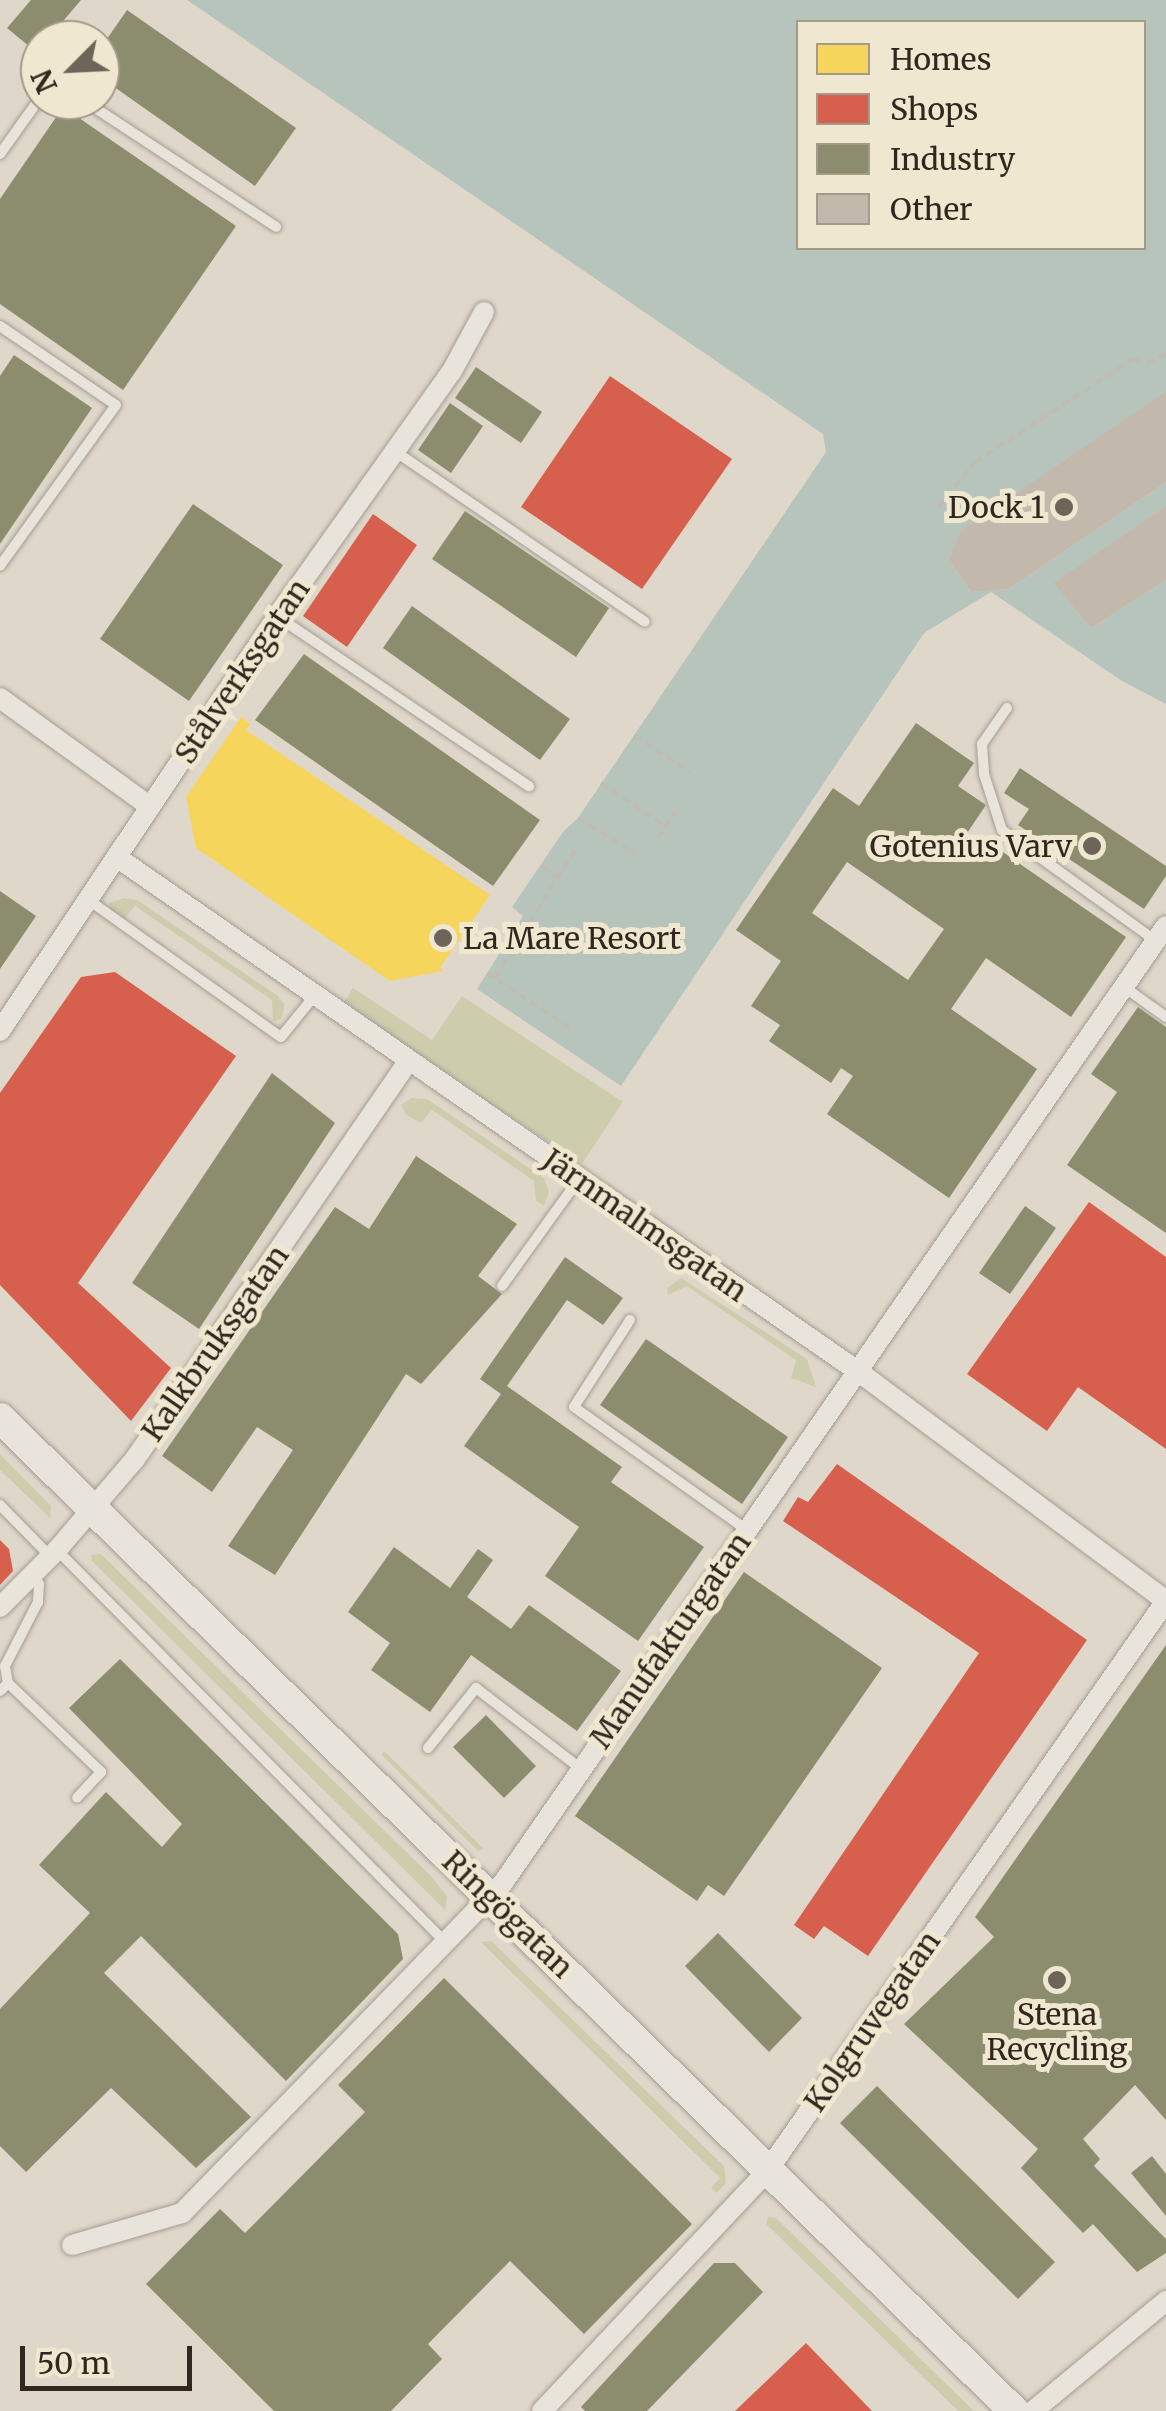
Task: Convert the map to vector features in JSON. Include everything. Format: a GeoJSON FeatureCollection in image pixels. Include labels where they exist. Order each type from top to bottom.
{"type":"FeatureCollection","features":[{"type":"Feature","properties":{"kind":"street","name":"Stålverksgatan"},"geometry":{"type":"LineString","coordinates":[[0,1030],[277,617],[452,371],[484,312]]}},
{"type":"Feature","properties":{"kind":"street"},"geometry":{"type":"LineString","coordinates":[[0,698],[150,806]]}},
{"type":"Feature","properties":{"kind":"street","name":"Järnmalmsgatan"},"geometry":{"type":"LineString","coordinates":[[118,858],[859,1372],[1166,1601]]}},
{"type":"Feature","properties":{"kind":"street","name":"Manufakturgatan"},"geometry":{"type":"LineString","coordinates":[[72,2245],[182,2213],[490,1897],[1161,933]]}},
{"type":"Feature","properties":{"kind":"street","name":"Kalkbruksgatan"},"geometry":{"type":"LineString","coordinates":[[0,1607],[54,1553],[135,1459],[409,1061]]}},
{"type":"Feature","properties":{"kind":"street","name":"Ringögatan"},"geometry":{"type":"LineString","coordinates":[[0,1418],[1014,2411]]}},
{"type":"Feature","properties":{"kind":"street","name":"Kolgruvegatan"},"geometry":{"type":"LineString","coordinates":[[542,2411],[768,2170],[1166,1601]]}},
{"type":"Feature","properties":{"kind":"street"},"geometry":{"type":"LineString","coordinates":[[1033,2411],[1166,2301]]}},
{"type":"Feature","properties":{"kind":"lane"},"geometry":{"type":"LineString","coordinates":[[0,154],[24,120]]}},
{"type":"Feature","properties":{"kind":"lane"},"geometry":{"type":"LineString","coordinates":[[113,120],[276,227]]}},
{"type":"Feature","properties":{"kind":"lane"},"geometry":{"type":"LineString","coordinates":[[0,326],[116,405],[0,566]]}},
{"type":"Feature","properties":{"kind":"lane"},"geometry":{"type":"LineString","coordinates":[[396,452],[644,622]]}},
{"type":"Feature","properties":{"kind":"lane"},"geometry":{"type":"LineString","coordinates":[[277,617],[529,786]]}},
{"type":"Feature","properties":{"kind":"lane"},"geometry":{"type":"LineString","coordinates":[[1006,708],[982,744],[984,774],[1002,830],[1161,933]]}},
{"type":"Feature","properties":{"kind":"lane"},"geometry":{"type":"LineString","coordinates":[[90,901],[281,1037],[314,995]]}},
{"type":"Feature","properties":{"kind":"lane"},"geometry":{"type":"LineString","coordinates":[[1124,987],[1166,1016]]}},
{"type":"Feature","properties":{"kind":"lane"},"geometry":{"type":"LineString","coordinates":[[502,1286],[579,1179]]}},
{"type":"Feature","properties":{"kind":"lane"},"geometry":{"type":"LineString","coordinates":[[630,1320],[574,1407],[747,1530]]}},
{"type":"Feature","properties":{"kind":"lane"},"geometry":{"type":"LineString","coordinates":[[0,1505],[54,1553],[446,1943]]}},
{"type":"Feature","properties":{"kind":"lane"},"geometry":{"type":"LineString","coordinates":[[32,1576],[39,1584],[38,1602],[5,1666],[4,1687],[101,1772],[77,1798]]}},
{"type":"Feature","properties":{"kind":"lane"},"geometry":{"type":"LineString","coordinates":[[428,1748],[476,1688],[580,1768]]}},
{"type":"Feature","properties":{"kind":"path"},"geometry":{"type":"LineString","coordinates":[[938,507],[975,462],[1133,358],[1146,363],[1166,354]]}},
{"type":"Feature","properties":{"kind":"path"},"geometry":{"type":"LineString","coordinates":[[634,735],[690,772]]}},
{"type":"Feature","properties":{"kind":"path"},"geometry":{"type":"LineString","coordinates":[[602,783],[666,826]]}},
{"type":"Feature","properties":{"kind":"path"},"geometry":{"type":"LineString","coordinates":[[658,838],[676,811]]}},
{"type":"Feature","properties":{"kind":"path"},"geometry":{"type":"LineString","coordinates":[[578,818],[636,854]]}},
{"type":"Feature","properties":{"kind":"path"},"geometry":{"type":"LineString","coordinates":[[494,978],[576,848]]}},
{"type":"Feature","properties":{"kind":"path"},"geometry":{"type":"LineString","coordinates":[[542,866],[558,878]]}},
{"type":"Feature","properties":{"kind":"path"},"geometry":{"type":"LineString","coordinates":[[487,973],[573,1030]]}},
{"type":"Feature","properties":{"kind":"green space"},"geometry":{"type":"Polygon","coordinates":[[[124,898],[137,900],[278,996],[285,1005],[281,1019],[273,1021],[272,1000],[135,906],[125,918],[110,909],[109,903],[124,898]]]}},
{"type":"Feature","properties":{"kind":"green space"},"geometry":{"type":"Polygon","coordinates":[[[353,988],[432,1040],[462,996],[623,1102],[582,1164],[342,1005],[353,988]]]}},
{"type":"Feature","properties":{"kind":"green space"},"geometry":{"type":"Polygon","coordinates":[[[411,1098],[427,1099],[544,1178],[549,1192],[544,1206],[536,1201],[534,1181],[432,1110],[421,1123],[406,1115],[401,1105],[411,1098]]]}},
{"type":"Feature","properties":{"kind":"green space"},"geometry":{"type":"Polygon","coordinates":[[[681,1278],[807,1359],[816,1387],[791,1378],[796,1360],[687,1286],[668,1295],[667,1288],[681,1278]]]}},
{"type":"Feature","properties":{"kind":"green space"},"geometry":{"type":"Polygon","coordinates":[[[0,1454],[51,1506],[50,1518],[0,1470],[0,1454]]]}},
{"type":"Feature","properties":{"kind":"green space"},"geometry":{"type":"Polygon","coordinates":[[[101,1554],[431,1876],[447,1896],[445,1910],[92,1561],[91,1555],[101,1554]]]}},
{"type":"Feature","properties":{"kind":"green space"},"geometry":{"type":"Polygon","coordinates":[[[384,1751],[484,1849],[478,1851],[382,1755],[384,1751]]]}},
{"type":"Feature","properties":{"kind":"green space"},"geometry":{"type":"Polygon","coordinates":[[[491,1941],[724,2166],[726,2183],[717,2193],[711,2188],[720,2178],[481,1942],[491,1941]]]}},
{"type":"Feature","properties":{"kind":"green space"},"geometry":{"type":"Polygon","coordinates":[[[768,2217],[776,2218],[974,2411],[958,2411],[766,2224],[768,2217]]]}},
{"type":"Feature","properties":{"kind":"shaded area"},"geometry":{"type":"Polygon","coordinates":[[[187,0],[1166,0],[1166,391],[962,531],[949,560],[971,592],[1009,589],[1166,482],[1166,506],[1055,583],[1091,628],[1166,580],[1166,704],[1122,681],[991,592],[924,633],[621,1086],[477,989],[523,916],[512,907],[563,832],[578,818],[826,452],[823,434],[187,0]]]}},
{"type":"Feature","properties":{"kind":"building: Homes"},"geometry":{"type":"Polygon","coordinates":[[[241,717],[251,724],[246,730],[490,895],[440,968],[443,971],[390,981],[196,848],[186,797],[241,717]]]}},
{"type":"Feature","properties":{"kind":"building: Shops"},"geometry":{"type":"Polygon","coordinates":[[[610,376],[732,459],[642,589],[521,507],[610,376]]]}},
{"type":"Feature","properties":{"kind":"building: Shops"},"geometry":{"type":"Polygon","coordinates":[[[373,514],[417,545],[347,647],[303,616],[373,514]]]}},
{"type":"Feature","properties":{"kind":"building: Shops"},"geometry":{"type":"Polygon","coordinates":[[[115,972],[236,1056],[78,1283],[171,1368],[131,1421],[0,1285],[0,1093],[81,977],[115,972]]]}},
{"type":"Feature","properties":{"kind":"building: Shops"},"geometry":{"type":"Polygon","coordinates":[[[1089,1202],[1166,1257],[1166,1449],[1078,1387],[1047,1431],[967,1374],[1089,1202]]]}},
{"type":"Feature","properties":{"kind":"building: Shops"},"geometry":{"type":"Polygon","coordinates":[[[837,1464],[1087,1640],[868,1956],[824,1926],[814,1939],[794,1925],[979,1653],[783,1521],[798,1497],[808,1502],[837,1464]]]}},
{"type":"Feature","properties":{"kind":"building: Shops"},"geometry":{"type":"Polygon","coordinates":[[[0,1540],[9,1549],[13,1571],[0,1585],[0,1540]]]}},
{"type":"Feature","properties":{"kind":"building: Shops"},"geometry":{"type":"Polygon","coordinates":[[[806,2343],[872,2411],[735,2411],[806,2343]]]}},
{"type":"Feature","properties":{"kind":"building: Industry"},"geometry":{"type":"Polygon","coordinates":[[[31,0],[81,0],[64,20],[20,20],[20,39],[7,28],[31,0]]]}},
{"type":"Feature","properties":{"kind":"building: Industry"},"geometry":{"type":"Polygon","coordinates":[[[127,10],[296,128],[255,186],[120,91],[120,20],[127,10]]]}},
{"type":"Feature","properties":{"kind":"building: Industry"},"geometry":{"type":"Polygon","coordinates":[[[54,120],[82,120],[236,226],[123,390],[0,304],[0,199],[54,120]]]}},
{"type":"Feature","properties":{"kind":"building: Industry"},"geometry":{"type":"Polygon","coordinates":[[[14,355],[92,408],[0,544],[0,376],[14,355]]]}},
{"type":"Feature","properties":{"kind":"building: Industry"},"geometry":{"type":"Polygon","coordinates":[[[476,367],[542,412],[521,443],[455,398],[476,367]]]}},
{"type":"Feature","properties":{"kind":"building: Industry"},"geometry":{"type":"Polygon","coordinates":[[[450,403],[483,426],[451,473],[418,450],[450,403]]]}},
{"type":"Feature","properties":{"kind":"building: Industry"},"geometry":{"type":"Polygon","coordinates":[[[193,504],[283,565],[189,701],[100,639],[193,504]]]}},
{"type":"Feature","properties":{"kind":"building: Industry"},"geometry":{"type":"Polygon","coordinates":[[[465,511],[609,608],[576,657],[432,559],[465,511]]]}},
{"type":"Feature","properties":{"kind":"building: Industry"},"geometry":{"type":"Polygon","coordinates":[[[412,606],[570,719],[540,760],[383,648],[412,606]]]}},
{"type":"Feature","properties":{"kind":"building: Industry"},"geometry":{"type":"Polygon","coordinates":[[[304,654],[540,820],[493,886],[255,720],[304,654]]]}},
{"type":"Feature","properties":{"kind":"building: Industry"},"geometry":{"type":"Polygon","coordinates":[[[916,723],[974,763],[958,786],[986,805],[959,845],[971,853],[981,837],[1126,937],[1071,1017],[986,958],[951,1009],[1037,1069],[949,1198],[827,1114],[853,1076],[841,1068],[831,1083],[769,1041],[780,1025],[751,1006],[781,961],[736,930],[833,788],[859,806],[916,723]],[[847,862],[812,913],[908,980],[944,929],[847,862]]]}},
{"type":"Feature","properties":{"kind":"building: Industry","name":"Gotenius Varv"},"geometry":{"type":"Polygon","coordinates":[[[1020,768],[1166,866],[1166,876],[1144,909],[1018,825],[1029,809],[1004,793],[1020,768]]]}},
{"type":"Feature","properties":{"kind":"building: Industry"},"geometry":{"type":"Polygon","coordinates":[[[0,891],[36,916],[0,969],[0,891]]]}},
{"type":"Feature","properties":{"kind":"building: Industry"},"geometry":{"type":"Polygon","coordinates":[[[1138,1007],[1166,1027],[1166,1233],[1067,1165],[1117,1092],[1091,1074],[1138,1007]]]}},
{"type":"Feature","properties":{"kind":"building: Industry"},"geometry":{"type":"Polygon","coordinates":[[[272,1073],[335,1123],[199,1329],[132,1283],[272,1073]]]}},
{"type":"Feature","properties":{"kind":"building: Industry"},"geometry":{"type":"Polygon","coordinates":[[[416,1156],[517,1224],[478,1276],[502,1294],[421,1384],[406,1374],[275,1575],[228,1546],[293,1450],[257,1427],[212,1492],[162,1456],[335,1207],[369,1229],[416,1156]]]}},
{"type":"Feature","properties":{"kind":"building: Industry"},"geometry":{"type":"Polygon","coordinates":[[[1025,1206],[1056,1228],[1010,1294],[979,1273],[1025,1206]]]}},
{"type":"Feature","properties":{"kind":"building: Industry"},"geometry":{"type":"Polygon","coordinates":[[[565,1257],[623,1298],[603,1325],[567,1300],[507,1386],[622,1467],[611,1482],[704,1547],[638,1641],[545,1576],[579,1527],[464,1446],[501,1394],[480,1379],[565,1257]]]}},
{"type":"Feature","properties":{"kind":"building: Industry"},"geometry":{"type":"Polygon","coordinates":[[[646,1339],[788,1437],[742,1504],[600,1405],[646,1339]]]}},
{"type":"Feature","properties":{"kind":"building: Industry"},"geometry":{"type":"Polygon","coordinates":[[[394,1547],[450,1588],[478,1549],[493,1560],[467,1597],[511,1629],[529,1605],[621,1671],[577,1731],[471,1655],[430,1712],[371,1670],[390,1643],[348,1612],[394,1547]]]}},
{"type":"Feature","properties":{"kind":"building: Industry"},"geometry":{"type":"Polygon","coordinates":[[[744,1572],[882,1668],[724,1896],[708,1885],[697,1901],[575,1816],[744,1572]]]}},
{"type":"Feature","properties":{"kind":"building: Industry","name":"Stena Recycling"},"geometry":{"type":"Polygon","coordinates":[[[1166,1645],[1166,2120],[1135,2085],[1083,2139],[1100,2159],[1094,2166],[1166,2239],[1166,2253],[1137,2272],[1093,2224],[1083,2233],[1021,2168],[1038,2149],[904,2024],[994,1937],[975,1917],[1166,1645]]]}},
{"type":"Feature","properties":{"kind":"building: Industry"},"geometry":{"type":"Polygon","coordinates":[[[120,1659],[398,1934],[403,1959],[286,2081],[141,1936],[104,1973],[251,2117],[196,2168],[111,2088],[26,2172],[0,2146],[0,2009],[90,1913],[39,1865],[106,1792],[162,1847],[182,1824],[69,1708],[120,1659]]]}},
{"type":"Feature","properties":{"kind":"building: Industry"},"geometry":{"type":"Polygon","coordinates":[[[486,1715],[536,1766],[504,1798],[453,1747],[486,1715]]]}},
{"type":"Feature","properties":{"kind":"building: Industry"},"geometry":{"type":"Polygon","coordinates":[[[718,1933],[802,2018],[769,2052],[685,1966],[718,1933]]]}},
{"type":"Feature","properties":{"kind":"building: Industry"},"geometry":{"type":"Polygon","coordinates":[[[444,1978],[692,2224],[584,2334],[510,2261],[428,2344],[442,2359],[391,2411],[274,2411],[146,2284],[220,2209],[245,2233],[365,2112],[338,2085],[444,1978]]]}},
{"type":"Feature","properties":{"kind":"building: Industry"},"geometry":{"type":"Polygon","coordinates":[[[877,2086],[1055,2262],[1018,2299],[840,2123],[877,2086]]]}},
{"type":"Feature","properties":{"kind":"building: Industry"},"geometry":{"type":"Polygon","coordinates":[[[1152,2156],[1166,2174],[1166,2216],[1131,2173],[1152,2156]]]}},
{"type":"Feature","properties":{"kind":"building: Industry"},"geometry":{"type":"Polygon","coordinates":[[[714,2263],[735,2263],[763,2292],[647,2411],[585,2411],[581,2407],[714,2263]]]}},
{"type":"Feature","properties":{"kind":"building: Other","name":"Dock 1"},"geometry":{"type":"Polygon","coordinates":[[[1166,391],[1166,482],[1009,589],[971,592],[949,560],[961,531],[1166,391]]]}},
{"type":"Feature","properties":{"kind":"building: Other"},"geometry":{"type":"Polygon","coordinates":[[[1166,506],[1166,580],[1091,628],[1054,583],[1166,506]]]}},
{"type":"Feature","properties":{"kind":"place","name":"Dock 1"},"geometry":{"type":"Point","coordinates":[1064,507]}},
{"type":"Feature","properties":{"kind":"place","name":"Gotenius Varv"},"geometry":{"type":"Point","coordinates":[1092,846]}},
{"type":"Feature","properties":{"kind":"place","name":"La Mare Resort"},"geometry":{"type":"Point","coordinates":[443,938]}},
{"type":"Feature","properties":{"kind":"place","name":"Stena Recycling"},"geometry":{"type":"Point","coordinates":[1057,1980]}}]}
